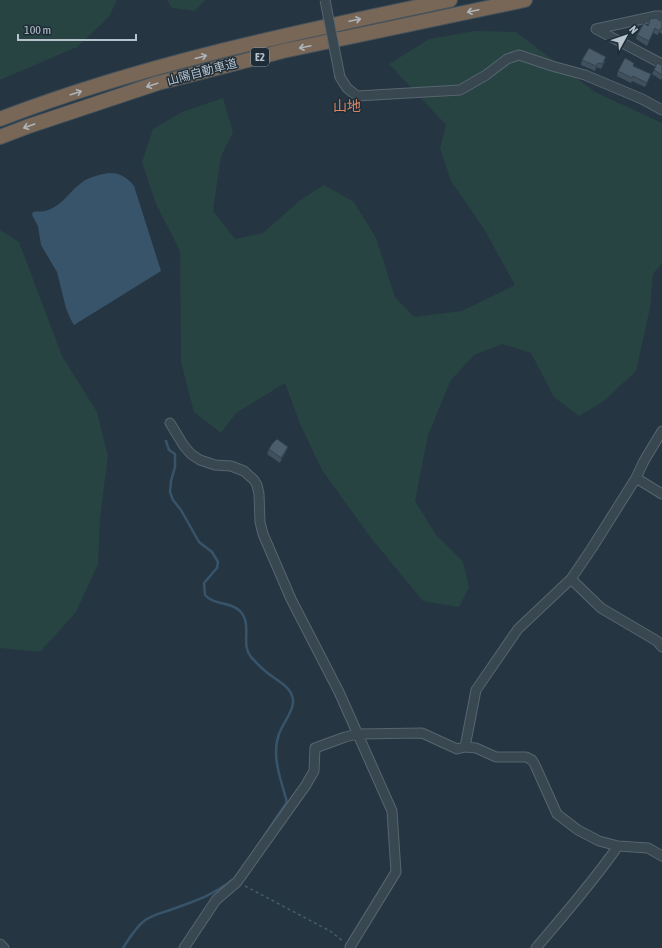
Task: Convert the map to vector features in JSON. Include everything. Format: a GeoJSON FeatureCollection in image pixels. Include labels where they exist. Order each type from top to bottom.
{"type":"FeatureCollection","features":[{"type":"Feature","properties":{"kind":"highway","name":"山陽自動車道"},"geometry":{"type":"LineString","coordinates":[[0,119],[90,88],[265,40],[450,0]]}},
{"type":"Feature","properties":{"kind":"highway","name":"山陽自動車道"},"geometry":{"type":"LineString","coordinates":[[0,136],[151,86],[217,68],[283,51],[525,0]]}},
{"type":"Feature","properties":{"kind":"street"},"geometry":{"type":"LineString","coordinates":[[325,0],[340,77],[346,88],[357,96],[460,90],[486,75],[507,59],[519,55],[585,75],[642,99],[662,110]]}},
{"type":"Feature","properties":{"kind":"street"},"geometry":{"type":"LineString","coordinates":[[662,16],[596,29],[662,64]]}},
{"type":"Feature","properties":{"kind":"street"},"geometry":{"type":"LineString","coordinates":[[170,423],[184,446],[191,454],[200,460],[215,465],[231,466],[244,471],[254,480],[257,485],[259,494],[260,522],[263,534],[291,599],[339,692],[392,811],[396,872],[350,946]]}},
{"type":"Feature","properties":{"kind":"street"},"geometry":{"type":"LineString","coordinates":[[465,747],[476,690],[518,628],[570,579],[592,548],[636,478],[644,461],[662,431]]}},
{"type":"Feature","properties":{"kind":"street"},"geometry":{"type":"LineString","coordinates":[[636,478],[662,494]]}},
{"type":"Feature","properties":{"kind":"street"},"geometry":{"type":"LineString","coordinates":[[570,579],[601,608],[662,646]]}},
{"type":"Feature","properties":{"kind":"street"},"geometry":{"type":"LineString","coordinates":[[184,948],[216,900],[237,882],[306,785],[314,771],[315,748],[358,734],[422,733],[457,749],[465,747],[476,748],[496,757],[526,757],[532,760],[542,777],[557,814],[578,830],[599,841],[618,846],[648,848],[662,856]]}},
{"type":"Feature","properties":{"kind":"street"},"geometry":{"type":"LineString","coordinates":[[536,948],[605,866],[618,846]]}},
{"type":"Feature","properties":{"kind":"street"},"geometry":{"type":"LineString","coordinates":[[0,944],[4,948]]}},
{"type":"Feature","properties":{"kind":"path"},"geometry":{"type":"LineString","coordinates":[[237,882],[330,931],[350,946]]}},
{"type":"Feature","properties":{"kind":"green space"},"geometry":{"type":"Polygon","coordinates":[[[0,0],[117,0],[109,17],[77,47],[0,80],[0,0]]]}},
{"type":"Feature","properties":{"kind":"green space"},"geometry":{"type":"Polygon","coordinates":[[[167,0],[205,0],[195,11],[172,8],[167,0]]]}},
{"type":"Feature","properties":{"kind":"green space"},"geometry":{"type":"Polygon","coordinates":[[[475,31],[516,32],[595,92],[662,123],[662,263],[653,274],[650,308],[636,371],[604,401],[579,416],[554,397],[531,353],[502,344],[474,355],[451,380],[428,435],[415,501],[436,535],[463,562],[469,587],[459,607],[423,601],[371,538],[322,470],[300,424],[285,383],[236,413],[221,433],[194,412],[181,362],[180,251],[156,204],[142,162],[153,129],[182,112],[223,98],[233,132],[221,156],[213,211],[235,239],[263,233],[299,201],[324,185],[354,202],[376,238],[395,297],[414,317],[462,311],[515,285],[484,229],[451,181],[440,148],[446,125],[389,64],[429,39],[475,31]]]}},
{"type":"Feature","properties":{"kind":"green space"},"geometry":{"type":"Polygon","coordinates":[[[0,230],[19,242],[62,356],[97,412],[108,456],[100,518],[98,564],[76,612],[40,652],[0,648],[0,230]]]}},
{"type":"Feature","properties":{"kind":"water"},"geometry":{"type":"Polygon","coordinates":[[[109,173],[123,176],[134,186],[161,271],[74,325],[66,308],[57,272],[41,245],[38,226],[32,215],[33,212],[45,211],[56,206],[86,180],[109,173]]]}},
{"type":"Feature","properties":{"kind":"building"},"geometry":{"type":"Polygon","coordinates":[[[656,18],[662,22],[662,28],[659,31],[655,28],[649,41],[637,35],[644,23],[648,26],[650,21],[649,19],[656,18]]]}},
{"type":"Feature","properties":{"kind":"building"},"geometry":{"type":"Polygon","coordinates":[[[589,48],[606,57],[602,64],[598,63],[596,66],[582,60],[589,48]]]}},
{"type":"Feature","properties":{"kind":"building"},"geometry":{"type":"Polygon","coordinates":[[[625,58],[634,63],[633,66],[651,74],[647,83],[618,71],[625,58]]]}},
{"type":"Feature","properties":{"kind":"building"},"geometry":{"type":"Polygon","coordinates":[[[657,63],[662,65],[662,75],[654,70],[657,63]]]}},
{"type":"Feature","properties":{"kind":"building"},"geometry":{"type":"Polygon","coordinates":[[[277,439],[288,447],[281,458],[269,449],[277,439]]]}},
{"type":"Feature","properties":{"kind":"waterway"},"geometry":{"type":"LineString","coordinates":[[166,441],[169,450],[175,454],[175,467],[170,492],[173,500],[181,510],[199,542],[212,552],[218,562],[217,568],[204,583],[205,595],[213,601],[232,606],[240,611],[246,622],[246,646],[251,657],[264,670],[285,686],[293,698],[289,715],[279,734],[276,751],[276,759],[287,802],[254,851]]}},
{"type":"Feature","properties":{"kind":"waterway"},"geometry":{"type":"LineString","coordinates":[[123,948],[135,930],[147,919],[202,898],[218,890],[232,880]]}},
{"type":"Feature","properties":{"kind":"district","name":"山地"},"geometry":{"type":"Point","coordinates":[347,106]}}]}
